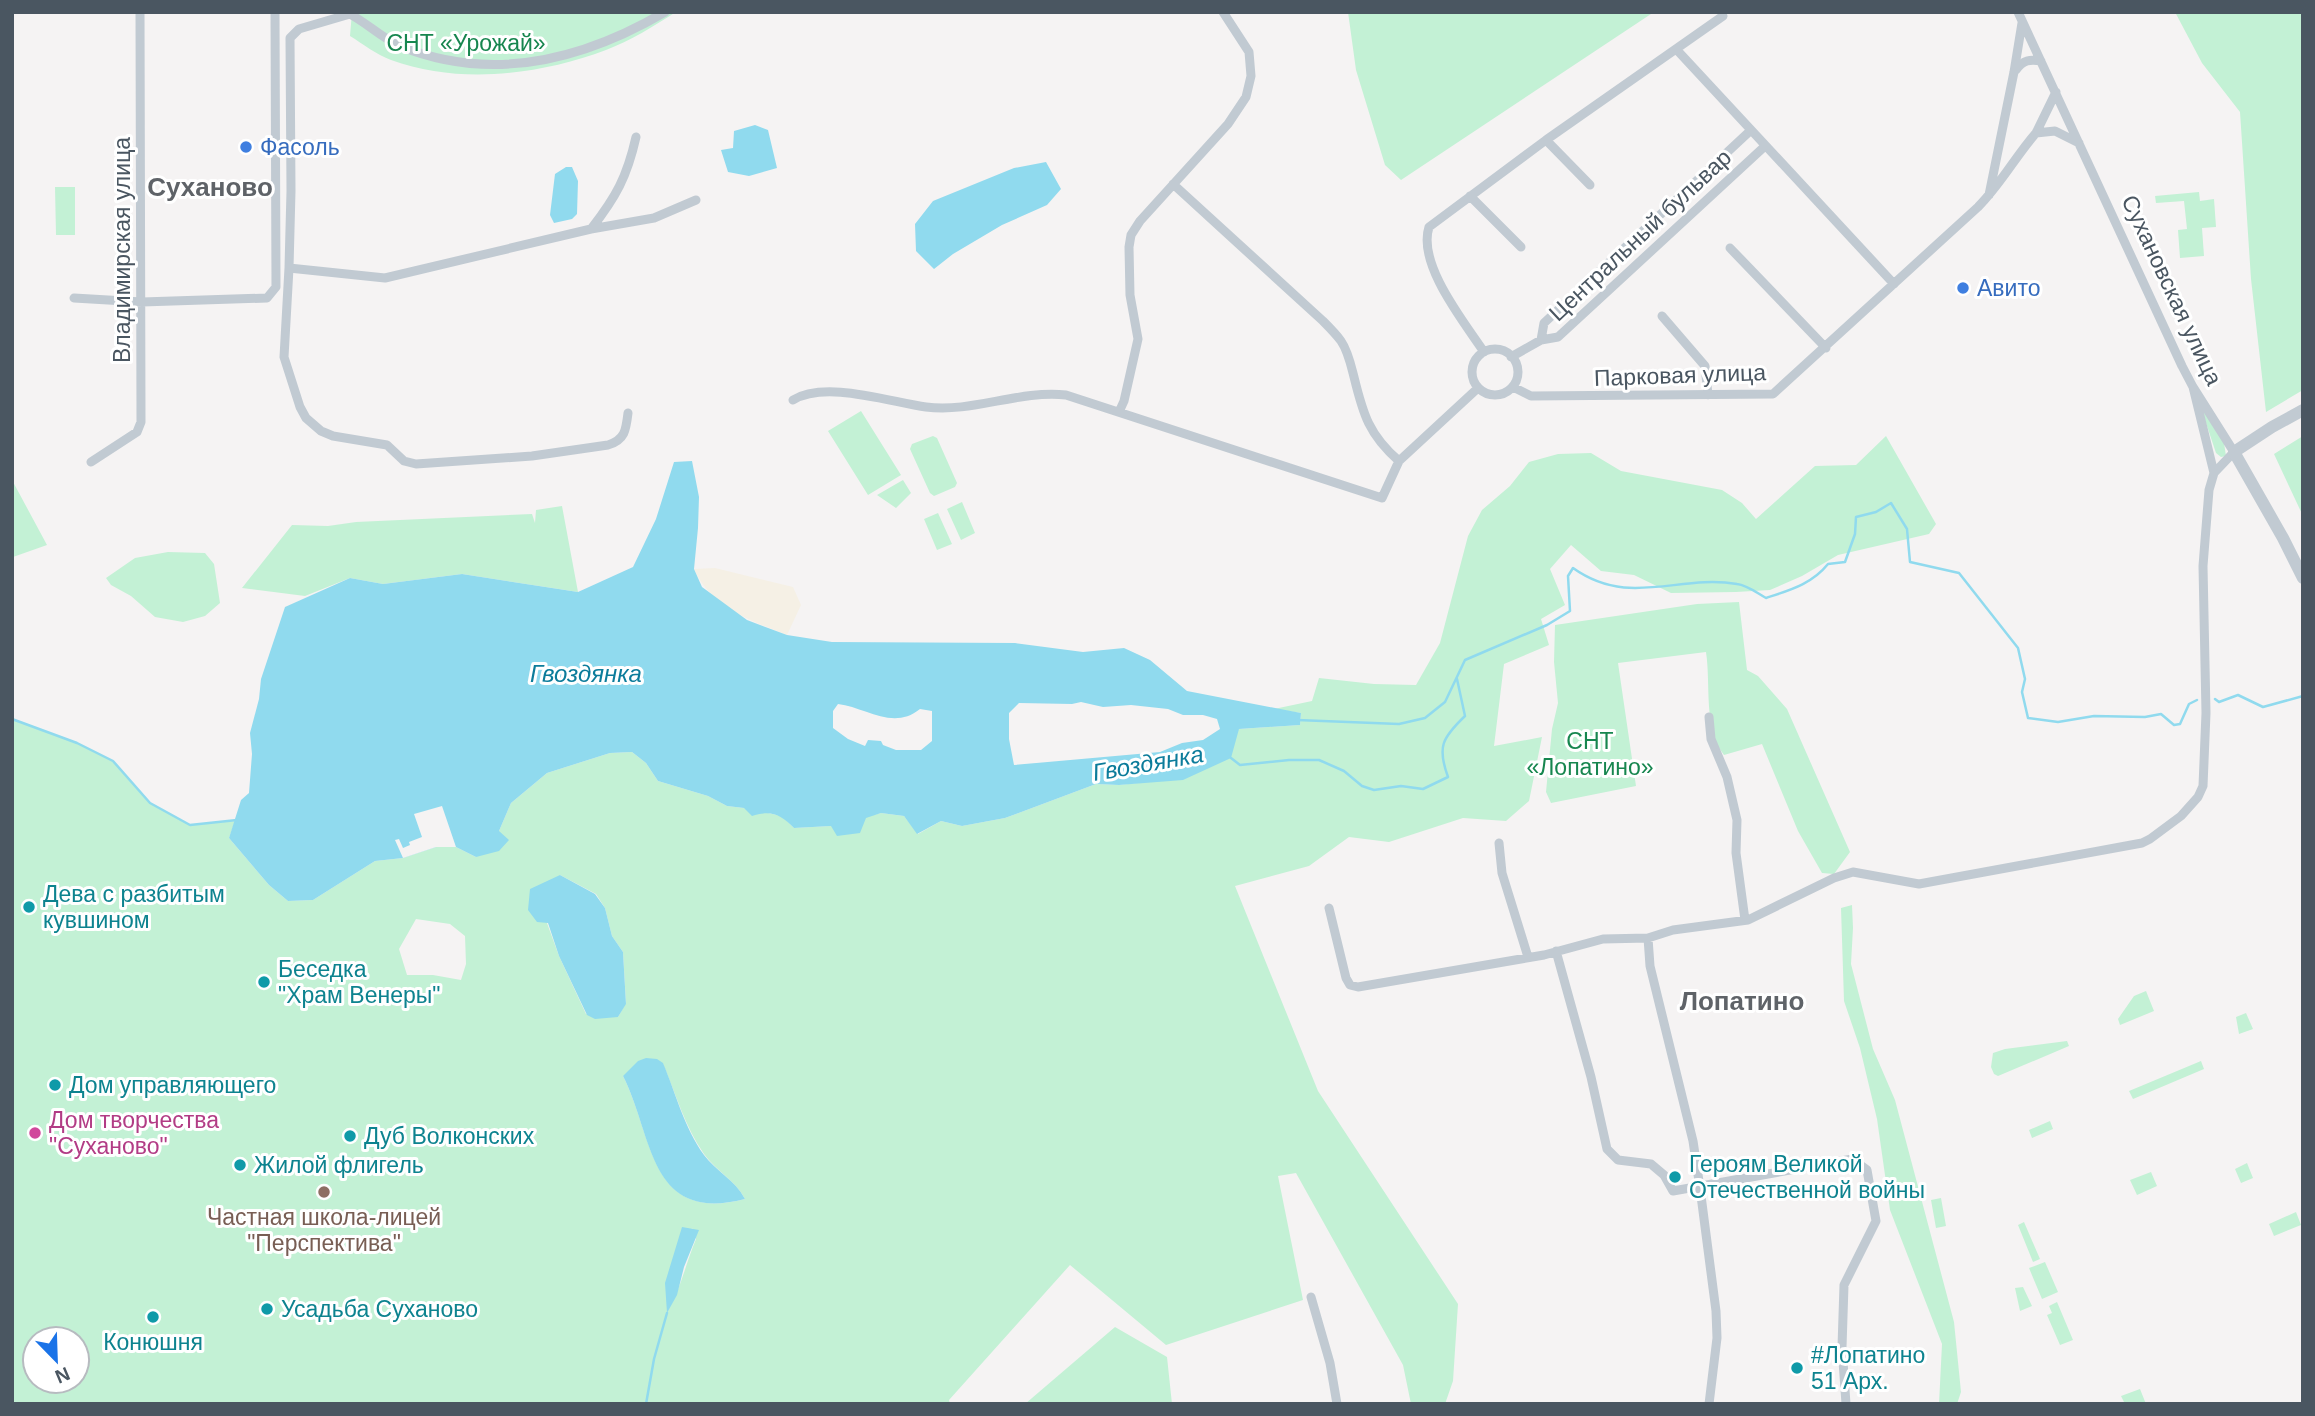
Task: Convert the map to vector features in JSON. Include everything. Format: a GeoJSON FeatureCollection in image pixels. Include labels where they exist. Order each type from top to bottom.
{"type":"FeatureCollection","features":[{"type":"Feature","properties":{"kind":"street","name":"Владимирская улица"},"geometry":{"type":"LineString","coordinates":[[91,462],[136,432],[141,422],[140,12]]}},
{"type":"Feature","properties":{"kind":"street"},"geometry":{"type":"LineString","coordinates":[[74,298],[142,302],[267,298],[276,287],[275,12]]}},
{"type":"Feature","properties":{"kind":"street"},"geometry":{"type":"LineString","coordinates":[[628,413],[624,435],[616,443],[532,456],[431,464],[404,461],[387,445],[333,436],[321,431],[306,418],[284,357],[291,191],[290,38],[299,29],[347,13],[397,44],[428,56],[459,62],[529,62],[570,55],[614,40],[665,12]]}},
{"type":"Feature","properties":{"kind":"street"},"geometry":{"type":"LineString","coordinates":[[1119,412],[1138,339],[1130,295],[1131,235],[1140,221],[1228,124],[1246,97],[1251,76],[1249,52],[1223,12]]}},
{"type":"Feature","properties":{"kind":"street"},"geometry":{"type":"LineString","coordinates":[[1484,352],[1437,281],[1426,236],[1429,227],[1469,195],[1723,16]]}},
{"type":"Feature","properties":{"kind":"street"},"geometry":{"type":"LineString","coordinates":[[1989,196],[2014,72],[2020,17]]}},
{"type":"Feature","properties":{"kind":"street","name":"Сухановская улица"},"geometry":{"type":"LineString","coordinates":[[2020,17],[2193,387],[2234,452],[2303,578]]}},
{"type":"Feature","properties":{"kind":"street"},"geometry":{"type":"LineString","coordinates":[[1676,49],[1894,284]]}},
{"type":"Feature","properties":{"kind":"street"},"geometry":{"type":"LineString","coordinates":[[2014,72],[2020,64],[2030,60],[2041,61]]}},
{"type":"Feature","properties":{"kind":"street","name":"Парковая улица"},"geometry":{"type":"LineString","coordinates":[[1513,387],[1531,397],[1773,394],[1989,196],[2036,133],[2056,92]]}},
{"type":"Feature","properties":{"kind":"street","name":"Центральный бульвар"},"geometry":{"type":"LineString","coordinates":[[1750,131],[1545,323],[1541,340],[1558,337],[1765,147]]}},
{"type":"Feature","properties":{"kind":"street"},"geometry":{"type":"LineString","coordinates":[[2036,133],[2055,131],[2079,143]]}},
{"type":"Feature","properties":{"kind":"street"},"geometry":{"type":"LineString","coordinates":[[591,229],[612,201],[626,175],[636,137]]}},
{"type":"Feature","properties":{"kind":"street"},"geometry":{"type":"LineString","coordinates":[[1546,140],[1590,185]]}},
{"type":"Feature","properties":{"kind":"street"},"geometry":{"type":"LineString","coordinates":[[1173,184],[1342,341],[1351,362],[1364,415],[1371,431],[1399,461]]}},
{"type":"Feature","properties":{"kind":"street"},"geometry":{"type":"LineString","coordinates":[[1469,195],[1521,247]]}},
{"type":"Feature","properties":{"kind":"street"},"geometry":{"type":"LineString","coordinates":[[289,268],[385,278],[591,229],[654,218],[696,200]]}},
{"type":"Feature","properties":{"kind":"street"},"geometry":{"type":"LineString","coordinates":[[1730,248],[1826,348]]}},
{"type":"Feature","properties":{"kind":"street"},"geometry":{"type":"LineString","coordinates":[[1662,316],[1705,366],[1708,395]]}},
{"type":"Feature","properties":{"kind":"street"},"geometry":{"type":"LineString","coordinates":[[1511,357],[1541,340]]}},
{"type":"Feature","properties":{"kind":"street"},"geometry":{"type":"LineString","coordinates":[[1500,350],[1511,357],[1517,366],[1518,375],[1513,387],[1500,395],[1490,395],[1478,387],[1472,376],[1477,358],[1484,352],[1500,350]]}},
{"type":"Feature","properties":{"kind":"street"},"geometry":{"type":"LineString","coordinates":[[793,400],[801,395],[831,393],[928,407],[950,407],[1029,395],[1069,396],[1382,498],[1399,461],[1478,387]]}},
{"type":"Feature","properties":{"kind":"street"},"geometry":{"type":"LineString","coordinates":[[2193,387],[2214,473]]}},
{"type":"Feature","properties":{"kind":"street"},"geometry":{"type":"LineString","coordinates":[[1329,908],[1346,978],[1350,985],[1358,987],[1528,957],[1603,939],[1648,938],[1672,930],[1745,920],[1834,878],[1853,872],[1919,884],[2142,843],[2181,816],[2198,797],[2203,786],[2206,713],[2203,566],[2209,491],[2214,473],[2234,452],[2303,410]]}},
{"type":"Feature","properties":{"kind":"street"},"geometry":{"type":"LineString","coordinates":[[1709,717],[1711,739],[1727,777],[1737,820],[1736,853],[1745,920]]}},
{"type":"Feature","properties":{"kind":"street"},"geometry":{"type":"LineString","coordinates":[[1499,843],[1502,873],[1528,957]]}},
{"type":"Feature","properties":{"kind":"street"},"geometry":{"type":"LineString","coordinates":[[1648,938],[1650,966],[1693,1141],[1700,1188],[1716,1311],[1717,1338],[1709,1404]]}},
{"type":"Feature","properties":{"kind":"street"},"geometry":{"type":"LineString","coordinates":[[1556,951],[1591,1077],[1607,1149],[1618,1160],[1651,1164],[1664,1175],[1673,1191],[1852,1159],[1867,1170],[1876,1221],[1844,1285],[1842,1347],[1846,1404]]}},
{"type":"Feature","properties":{"kind":"street"},"geometry":{"type":"LineString","coordinates":[[1311,1297],[1337,1404]]}},
{"type":"Feature","properties":{"kind":"green space","name":"СНТ «Урожай»"},"geometry":{"type":"Polygon","coordinates":[[[352,12],[676,12],[624,42],[580,59],[527,71],[472,74],[417,68],[381,55],[350,36],[352,12]]]}},
{"type":"Feature","properties":{"kind":"green space"},"geometry":{"type":"Polygon","coordinates":[[[1348,12],[1654,12],[1401,180],[1385,165],[1356,70],[1348,12]]]}},
{"type":"Feature","properties":{"kind":"green space"},"geometry":{"type":"Polygon","coordinates":[[[2175,12],[2303,12],[2303,390],[2266,412],[2251,279],[2240,112],[2202,63],[2175,12]]]}},
{"type":"Feature","properties":{"kind":"green space"},"geometry":{"type":"Polygon","coordinates":[[[55,187],[75,187],[75,235],[56,235],[55,187]]]}},
{"type":"Feature","properties":{"kind":"green space"},"geometry":{"type":"Polygon","coordinates":[[[2199,192],[2200,201],[2214,199],[2216,227],[2202,228],[2204,256],[2180,258],[2178,230],[2187,229],[2184,201],[2156,203],[2155,196],[2199,192]]]}},
{"type":"Feature","properties":{"kind":"green space"},"geometry":{"type":"Polygon","coordinates":[[[2204,410],[2224,443],[2226,456],[2221,457],[2216,453],[2202,411],[2204,410]]]}},
{"type":"Feature","properties":{"kind":"green space"},"geometry":{"type":"Polygon","coordinates":[[[861,411],[901,475],[868,495],[828,431],[861,411]]]}},
{"type":"Feature","properties":{"kind":"green space"},"geometry":{"type":"Polygon","coordinates":[[[933,436],[937,438],[957,483],[955,487],[934,496],[930,493],[910,449],[912,444],[933,436]]]}},
{"type":"Feature","properties":{"kind":"green space"},"geometry":{"type":"Polygon","coordinates":[[[1886,436],[1936,524],[1929,534],[1838,555],[1802,576],[1770,590],[1736,592],[1671,593],[1634,575],[1601,571],[1571,545],[1550,569],[1565,605],[1541,619],[1549,645],[1504,664],[1494,746],[1542,737],[1529,801],[1506,821],[1463,818],[1389,842],[1349,837],[1309,866],[1235,886],[1318,1091],[1458,1304],[1453,1381],[1445,1404],[1411,1404],[1403,1365],[1296,1173],[1278,1176],[1303,1300],[1166,1345],[1070,1265],[949,1400],[950,1404],[12,1404],[12,719],[77,743],[113,761],[150,803],[190,825],[235,821],[229,838],[269,885],[288,901],[313,900],[375,861],[403,858],[445,846],[456,847],[476,857],[499,831],[511,803],[547,773],[610,753],[632,752],[646,763],[658,781],[708,796],[727,806],[782,816],[794,828],[831,826],[881,813],[904,816],[918,834],[941,821],[962,826],[1005,818],[1096,784],[1147,782],[1239,729],[1300,725],[1301,713],[1274,709],[1312,701],[1319,678],[1416,685],[1440,643],[1468,536],[1482,510],[1510,486],[1529,462],[1558,454],[1591,453],[1621,471],[1722,490],[1742,503],[1756,519],[1815,466],[1856,465],[1886,436]],[[560,875],[547,923],[559,956],[586,1014],[618,1017],[626,1003],[623,952],[612,936],[605,908],[596,894],[560,875]],[[416,919],[399,949],[407,975],[433,975],[461,980],[466,964],[465,936],[450,924],[416,919]],[[663,1064],[623,1076],[660,1170],[672,1187],[690,1199],[713,1203],[745,1199],[697,1144],[663,1064]],[[692,1228],[667,1312],[696,1239],[692,1228]]]}},
{"type":"Feature","properties":{"kind":"green space"},"geometry":{"type":"Polygon","coordinates":[[[2303,436],[2303,516],[2274,454],[2303,436]]]}},
{"type":"Feature","properties":{"kind":"green space"},"geometry":{"type":"Polygon","coordinates":[[[12,480],[47,545],[13,557],[12,556],[12,480]]]}},
{"type":"Feature","properties":{"kind":"green space"},"geometry":{"type":"Polygon","coordinates":[[[903,480],[911,493],[896,508],[877,495],[903,480]]]}},
{"type":"Feature","properties":{"kind":"green space"},"geometry":{"type":"Polygon","coordinates":[[[962,502],[975,533],[961,540],[947,509],[962,502]]]}},
{"type":"Feature","properties":{"kind":"green space"},"geometry":{"type":"Polygon","coordinates":[[[562,506],[578,592],[462,574],[383,584],[350,578],[305,596],[242,588],[292,525],[328,526],[356,522],[532,514],[535,523],[536,510],[562,506]]]}},
{"type":"Feature","properties":{"kind":"green space"},"geometry":{"type":"Polygon","coordinates":[[[938,513],[952,544],[937,550],[924,519],[938,513]]]}},
{"type":"Feature","properties":{"kind":"green space"},"geometry":{"type":"Polygon","coordinates":[[[168,552],[205,553],[214,564],[220,603],[205,616],[183,622],[155,617],[131,596],[111,585],[106,578],[135,558],[168,552]]]}},
{"type":"Feature","properties":{"kind":"green space","name":"СНТ «Лопатино»"},"geometry":{"type":"Polygon","coordinates":[[[1739,602],[1747,670],[1758,676],[1787,709],[1850,852],[1834,874],[1822,873],[1798,831],[1762,744],[1724,755],[1717,744],[1710,719],[1706,652],[1618,663],[1636,786],[1551,803],[1546,792],[1552,729],[1558,703],[1554,662],[1555,625],[1697,604],[1739,602]]]}},
{"type":"Feature","properties":{"kind":"green space"},"geometry":{"type":"Polygon","coordinates":[[[1852,905],[1851,964],[1873,1049],[1895,1100],[1954,1322],[1961,1392],[1957,1404],[1939,1404],[1942,1344],[1890,1210],[1877,1119],[1860,1048],[1844,1001],[1841,908],[1852,905]]]}},
{"type":"Feature","properties":{"kind":"green space"},"geometry":{"type":"Polygon","coordinates":[[[2146,991],[2154,1011],[2120,1025],[2118,1019],[2134,996],[2146,991]]]}},
{"type":"Feature","properties":{"kind":"green space"},"geometry":{"type":"Polygon","coordinates":[[[2246,1013],[2253,1029],[2239,1034],[2236,1017],[2246,1013]]]}},
{"type":"Feature","properties":{"kind":"green space"},"geometry":{"type":"Polygon","coordinates":[[[2067,1041],[2069,1046],[1998,1076],[1991,1067],[1993,1053],[2067,1041]]]}},
{"type":"Feature","properties":{"kind":"green space"},"geometry":{"type":"Polygon","coordinates":[[[2201,1061],[2204,1069],[2133,1099],[2129,1091],[2201,1061]]]}},
{"type":"Feature","properties":{"kind":"green space"},"geometry":{"type":"Polygon","coordinates":[[[2050,1121],[2053,1129],[2032,1138],[2029,1130],[2050,1121]]]}},
{"type":"Feature","properties":{"kind":"green space"},"geometry":{"type":"Polygon","coordinates":[[[2247,1163],[2253,1178],[2241,1183],[2235,1169],[2247,1163]]]}},
{"type":"Feature","properties":{"kind":"green space"},"geometry":{"type":"Polygon","coordinates":[[[2151,1172],[2157,1186],[2137,1195],[2130,1180],[2151,1172]]]}},
{"type":"Feature","properties":{"kind":"green space"},"geometry":{"type":"Polygon","coordinates":[[[1941,1198],[1946,1226],[1936,1228],[1931,1200],[1941,1198]]]}},
{"type":"Feature","properties":{"kind":"green space"},"geometry":{"type":"Polygon","coordinates":[[[2296,1212],[2301,1225],[2274,1236],[2269,1224],[2296,1212]]]}},
{"type":"Feature","properties":{"kind":"green space"},"geometry":{"type":"Polygon","coordinates":[[[2024,1222],[2040,1259],[2033,1262],[2018,1225],[2024,1222]]]}},
{"type":"Feature","properties":{"kind":"green space"},"geometry":{"type":"Polygon","coordinates":[[[2045,1262],[2058,1292],[2042,1299],[2029,1268],[2045,1262]]]}},
{"type":"Feature","properties":{"kind":"green space"},"geometry":{"type":"Polygon","coordinates":[[[2023,1287],[2032,1306],[2020,1311],[2015,1288],[2023,1287]]]}},
{"type":"Feature","properties":{"kind":"green space"},"geometry":{"type":"Polygon","coordinates":[[[2057,1302],[2073,1340],[2060,1345],[2047,1315],[2052,1313],[2049,1306],[2057,1302]]]}},
{"type":"Feature","properties":{"kind":"green space"},"geometry":{"type":"Polygon","coordinates":[[[1115,1327],[1167,1357],[1172,1404],[1025,1404],[1115,1327]]]}},
{"type":"Feature","properties":{"kind":"green space"},"geometry":{"type":"Polygon","coordinates":[[[2140,1389],[2146,1404],[2125,1404],[2121,1396],[2140,1389]]]}},
{"type":"Feature","properties":{"kind":"sand"},"geometry":{"type":"Polygon","coordinates":[[[715,568],[793,587],[801,605],[787,635],[721,603],[701,582],[694,569],[715,568]]]}},
{"type":"Feature","properties":{"kind":"water"},"geometry":{"type":"Polygon","coordinates":[[[755,125],[768,130],[777,168],[749,176],[728,172],[721,150],[733,148],[734,131],[755,125]]]}},
{"type":"Feature","properties":{"kind":"water"},"geometry":{"type":"Polygon","coordinates":[[[1046,162],[1061,189],[1047,205],[1002,225],[953,254],[934,269],[916,251],[915,224],[933,201],[1014,168],[1046,162]]]}},
{"type":"Feature","properties":{"kind":"water"},"geometry":{"type":"Polygon","coordinates":[[[566,167],[572,167],[578,181],[577,214],[572,219],[554,223],[550,215],[555,174],[566,167]]]}},
{"type":"Feature","properties":{"kind":"water"},"geometry":{"type":"Polygon","coordinates":[[[692,461],[699,497],[694,569],[702,587],[747,620],[787,635],[832,642],[1015,643],[1083,652],[1124,648],[1150,660],[1187,691],[1301,713],[1300,725],[1239,729],[1231,758],[1183,780],[1096,784],[1005,818],[962,826],[941,821],[917,834],[904,816],[881,813],[866,818],[860,833],[837,836],[831,826],[794,828],[775,814],[752,816],[744,808],[727,806],[708,796],[658,781],[646,763],[632,752],[610,753],[547,773],[511,803],[499,831],[509,840],[499,851],[476,857],[456,847],[445,846],[403,858],[375,861],[313,900],[288,901],[269,885],[229,838],[241,800],[249,793],[252,754],[250,733],[261,679],[285,607],[350,578],[383,584],[462,574],[578,592],[633,567],[656,519],[674,462],[692,461]],[[1081,702],[1019,703],[1009,713],[1009,739],[1014,765],[1160,752],[1182,743],[1203,740],[1220,729],[1217,719],[1203,715],[1183,715],[1168,709],[1131,705],[1103,707],[1081,702]],[[838,704],[833,711],[833,728],[848,739],[865,746],[868,740],[881,741],[883,745],[896,750],[921,750],[932,741],[932,711],[920,709],[900,718],[889,718],[838,704]]]}},
{"type":"Feature","properties":{"kind":"water"},"geometry":{"type":"Polygon","coordinates":[[[560,875],[595,894],[605,908],[612,936],[623,952],[626,1004],[618,1017],[595,1019],[587,1015],[559,956],[548,923],[537,922],[528,910],[530,889],[560,875]]]}},
{"type":"Feature","properties":{"kind":"water"},"geometry":{"type":"Polygon","coordinates":[[[646,1058],[657,1059],[663,1063],[697,1144],[709,1161],[736,1186],[745,1199],[713,1203],[689,1199],[672,1187],[659,1170],[623,1076],[638,1061],[646,1058]]]}},
{"type":"Feature","properties":{"kind":"water"},"geometry":{"type":"Polygon","coordinates":[[[682,1227],[699,1230],[684,1267],[677,1295],[667,1313],[665,1283],[682,1227]]]}},
{"type":"Feature","properties":{"kind":"pier"},"geometry":{"type":"Polygon","coordinates":[[[442,806],[456,847],[436,847],[403,858],[395,840],[399,839],[403,848],[410,845],[409,842],[422,837],[414,814],[442,806]]]}},
{"type":"Feature","properties":{"kind":"waterway","name":"Гвоздянка"},"geometry":{"type":"LineString","coordinates":[[1297,720],[1399,724],[1425,718],[1445,702],[1465,660],[1547,625],[1570,611],[1568,576],[1573,568],[1594,580],[1614,586],[1634,588],[1715,582],[1741,585],[1766,598],[1808,581],[1828,564],[1845,562],[1855,534],[1856,517],[1876,512],[1891,503],[1907,529],[1910,562],[1959,573],[2018,648],[2025,679],[2022,692],[2028,718],[2058,722],[2094,716],[2145,717],[2161,714],[2174,725],[2180,724],[2189,704],[2197,700]]}},
{"type":"Feature","properties":{"kind":"waterway"},"geometry":{"type":"LineString","coordinates":[[1231,758],[1240,765],[1319,760],[1344,771],[1362,786],[1374,790],[1401,786],[1423,789],[1448,777],[1442,750],[1451,731],[1465,716],[1457,679]]}},
{"type":"Feature","properties":{"kind":"waterway","name":"Гвоздянка"},"geometry":{"type":"LineString","coordinates":[[2215,699],[2219,702],[2238,695],[2263,707],[2303,696]]}},
{"type":"Feature","properties":{"kind":"waterway","name":"Гвоздянка"},"geometry":{"type":"LineString","coordinates":[[12,719],[77,743],[113,761],[150,803],[190,825],[237,820]]}},
{"type":"Feature","properties":{"kind":"waterway"},"geometry":{"type":"LineString","coordinates":[[646,1404],[654,1359],[667,1313]]}},
{"type":"Feature","properties":{"kind":"place","name":"Фасоль"},"geometry":{"type":"Point","coordinates":[246,147]}},
{"type":"Feature","properties":{"kind":"place","name":"Авито"},"geometry":{"type":"Point","coordinates":[1963,288]}},
{"type":"Feature","properties":{"kind":"place","name":"Дева с разбитым кувшином"},"geometry":{"type":"Point","coordinates":[29,907]}},
{"type":"Feature","properties":{"kind":"place","name":"Беседка \"Храм Венеры\""},"geometry":{"type":"Point","coordinates":[264,982]}},
{"type":"Feature","properties":{"kind":"place","name":"Дом управляющего"},"geometry":{"type":"Point","coordinates":[55,1085]}},
{"type":"Feature","properties":{"kind":"place","name":"Дом творчества \"Суханово\""},"geometry":{"type":"Point","coordinates":[35,1133]}},
{"type":"Feature","properties":{"kind":"place","name":"Дуб Волконских"},"geometry":{"type":"Point","coordinates":[350,1136]}},
{"type":"Feature","properties":{"kind":"place","name":"Жилой флигель"},"geometry":{"type":"Point","coordinates":[240,1165]}},
{"type":"Feature","properties":{"kind":"place","name":"Героям Великой Отечественной войны"},"geometry":{"type":"Point","coordinates":[1675,1177]}},
{"type":"Feature","properties":{"kind":"place","name":"Частная школа-лицей \"Перспектива\""},"geometry":{"type":"Point","coordinates":[324,1192]}},
{"type":"Feature","properties":{"kind":"place","name":"Усадьба Суханово"},"geometry":{"type":"Point","coordinates":[267,1309]}},
{"type":"Feature","properties":{"kind":"place","name":"Конюшня"},"geometry":{"type":"Point","coordinates":[153,1317]}},
{"type":"Feature","properties":{"kind":"place","name":"#Лопатино 51 Арх."},"geometry":{"type":"Point","coordinates":[1797,1368]}},
{"type":"Feature","properties":{"kind":"district","name":"Суханово"},"geometry":{"type":"Point","coordinates":[210,187]}},
{"type":"Feature","properties":{"kind":"district","name":"Лопатино"},"geometry":{"type":"Point","coordinates":[1742,1001]}}]}
